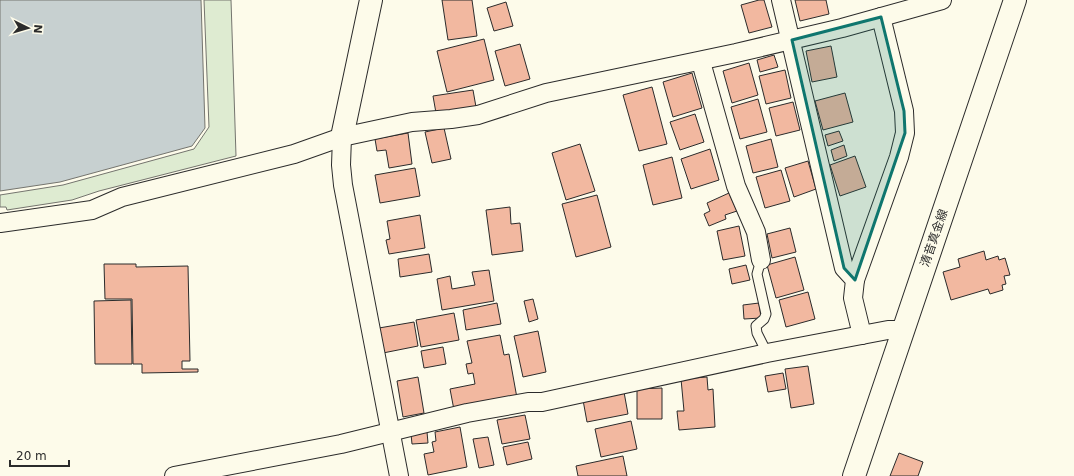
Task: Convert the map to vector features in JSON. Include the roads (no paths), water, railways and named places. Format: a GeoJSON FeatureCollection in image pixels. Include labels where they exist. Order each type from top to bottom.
{"type":"FeatureCollection","features":[{"type":"Feature","properties":{"kind":"main road"},"geometry":{"type":"LineString","coordinates":[[342,138],[371,0]]}},
{"type":"Feature","properties":{"kind":"main road","name":"清音真金線"},"geometry":{"type":"LineString","coordinates":[[854,476],[1016,0]]}},
{"type":"Feature","properties":{"kind":"street"},"geometry":{"type":"LineString","coordinates":[[781,0],[792,40],[844,268],[855,280]]}},
{"type":"Feature","properties":{"kind":"street"},"geometry":{"type":"LineString","coordinates":[[0,223],[92,210],[122,197],[294,154],[342,138],[412,122],[464,118],[546,93],[701,62],[792,40],[942,0]]}},
{"type":"Feature","properties":{"kind":"street"},"geometry":{"type":"LineString","coordinates":[[862,335],[853,298],[855,280],[899,157],[905,133],[904,111],[881,16]]}},
{"type":"Feature","properties":{"kind":"street"},"geometry":{"type":"LineString","coordinates":[[701,62],[736,186],[756,232],[761,260]]}},
{"type":"Feature","properties":{"kind":"street"},"geometry":{"type":"LineString","coordinates":[[342,138],[341,165],[343,185],[389,432],[399,476]]}},
{"type":"Feature","properties":{"kind":"street"},"geometry":{"type":"LineString","coordinates":[[174,476],[341,444],[467,413],[528,402],[542,402],[766,353],[888,330],[903,330]]}},
{"type":"Feature","properties":{"kind":"lane"},"geometry":{"type":"LineString","coordinates":[[761,260],[757,274],[766,314],[764,319],[756,326],[756,333],[766,353]]}}]}
